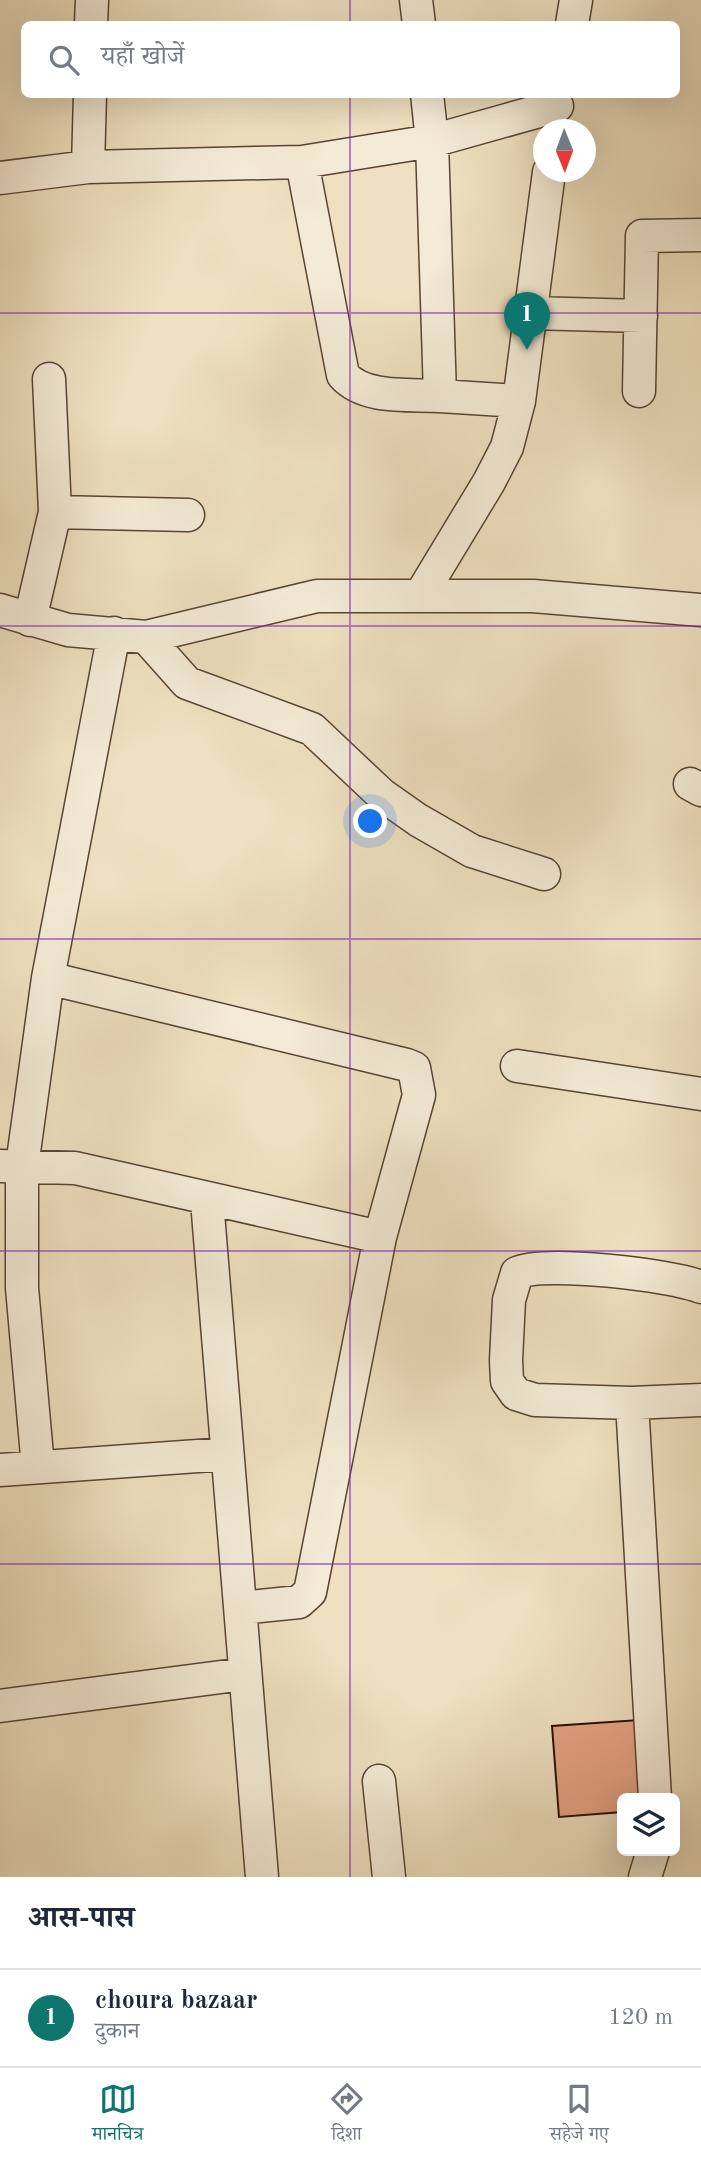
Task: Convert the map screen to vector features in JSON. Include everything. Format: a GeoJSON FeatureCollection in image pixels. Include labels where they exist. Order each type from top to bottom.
{"type":"FeatureCollection","features":[{"type":"Feature","properties":{"kind":"street"},"geometry":{"type":"LineString","coordinates":[[91,21],[92,0]]}},
{"type":"Feature","properties":{"kind":"street"},"geometry":{"type":"LineString","coordinates":[[416,0],[419,21]]}},
{"type":"Feature","properties":{"kind":"street"},"geometry":{"type":"LineString","coordinates":[[572,21],[576,0]]}},
{"type":"Feature","properties":{"kind":"street"},"geometry":{"type":"LineString","coordinates":[[88,167],[90,98]]}},
{"type":"Feature","properties":{"kind":"street"},"geometry":{"type":"LineString","coordinates":[[427,98],[432,141],[440,396]]}},
{"type":"Feature","properties":{"kind":"street"},"geometry":{"type":"LineString","coordinates":[[0,178],[88,167],[302,162],[432,141],[557,110]]}},
{"type":"Feature","properties":{"kind":"street"},"geometry":{"type":"LineString","coordinates":[[302,162],[343,375],[351,384],[372,391],[519,401]]}},
{"type":"Feature","properties":{"kind":"street"},"geometry":{"type":"LineString","coordinates":[[419,596],[502,459],[519,401],[549,182]]}},
{"type":"Feature","properties":{"kind":"street"},"geometry":{"type":"LineString","coordinates":[[639,391],[642,236],[701,235]]}},
{"type":"Feature","properties":{"kind":"street"},"geometry":{"type":"LineString","coordinates":[[531,313],[640,316]]}},
{"type":"Feature","properties":{"kind":"street"},"geometry":{"type":"LineString","coordinates":[[30,620],[55,512],[49,379]]}},
{"type":"Feature","properties":{"kind":"street"},"geometry":{"type":"LineString","coordinates":[[55,512],[188,515]]}},
{"type":"Feature","properties":{"kind":"street"},"geometry":{"type":"LineString","coordinates":[[0,610],[68,630],[146,637],[317,596],[533,596],[701,610]]}},
{"type":"Feature","properties":{"kind":"street"},"geometry":{"type":"LineString","coordinates":[[38,1467],[11,1288],[11,1166],[114,633]]}},
{"type":"Feature","properties":{"kind":"street"},"geometry":{"type":"LineString","coordinates":[[146,637],[187,683],[312,729],[381,794],[418,820],[472,851],[544,874]]}},
{"type":"Feature","properties":{"kind":"street"},"geometry":{"type":"LineString","coordinates":[[48,978],[414,1068],[419,1095],[380,1237],[310,1592],[299,1602],[241,1608]]}},
{"type":"Feature","properties":{"kind":"street"},"geometry":{"type":"LineString","coordinates":[[517,1066],[701,1094]]}},
{"type":"Feature","properties":{"kind":"street"},"geometry":{"type":"LineString","coordinates":[[11,1166],[75,1168],[207,1201],[380,1237]]}},
{"type":"Feature","properties":{"kind":"street"},"geometry":{"type":"LineString","coordinates":[[207,1201],[262,1877]]}},
{"type":"Feature","properties":{"kind":"street"},"geometry":{"type":"LineString","coordinates":[[701,1287],[666,1279],[540,1267],[523,1270],[513,1280],[506,1360],[507,1381],[516,1394],[535,1400],[632,1403],[701,1401]]}},
{"type":"Feature","properties":{"kind":"street"},"geometry":{"type":"LineString","coordinates":[[632,1403],[655,1793]]}},
{"type":"Feature","properties":{"kind":"street"},"geometry":{"type":"LineString","coordinates":[[0,1470],[226,1454]]}},
{"type":"Feature","properties":{"kind":"street"},"geometry":{"type":"LineString","coordinates":[[0,1706],[244,1674]]}},
{"type":"Feature","properties":{"kind":"street"},"geometry":{"type":"LineString","coordinates":[[379,1780],[388,1877]]}},
{"type":"Feature","properties":{"kind":"street"},"geometry":{"type":"LineString","coordinates":[[645,1877],[651,1856]]}},
{"type":"Feature","properties":{"kind":"building"},"geometry":{"type":"Polygon","coordinates":[[[639,1720],[645,1793],[617,1793],[617,1812],[559,1817],[552,1726],[639,1720]]]}},
{"type":"Feature","properties":{"kind":"place","name":"choura bazaar"},"geometry":{"type":"Point","coordinates":[527,350]}}]}
